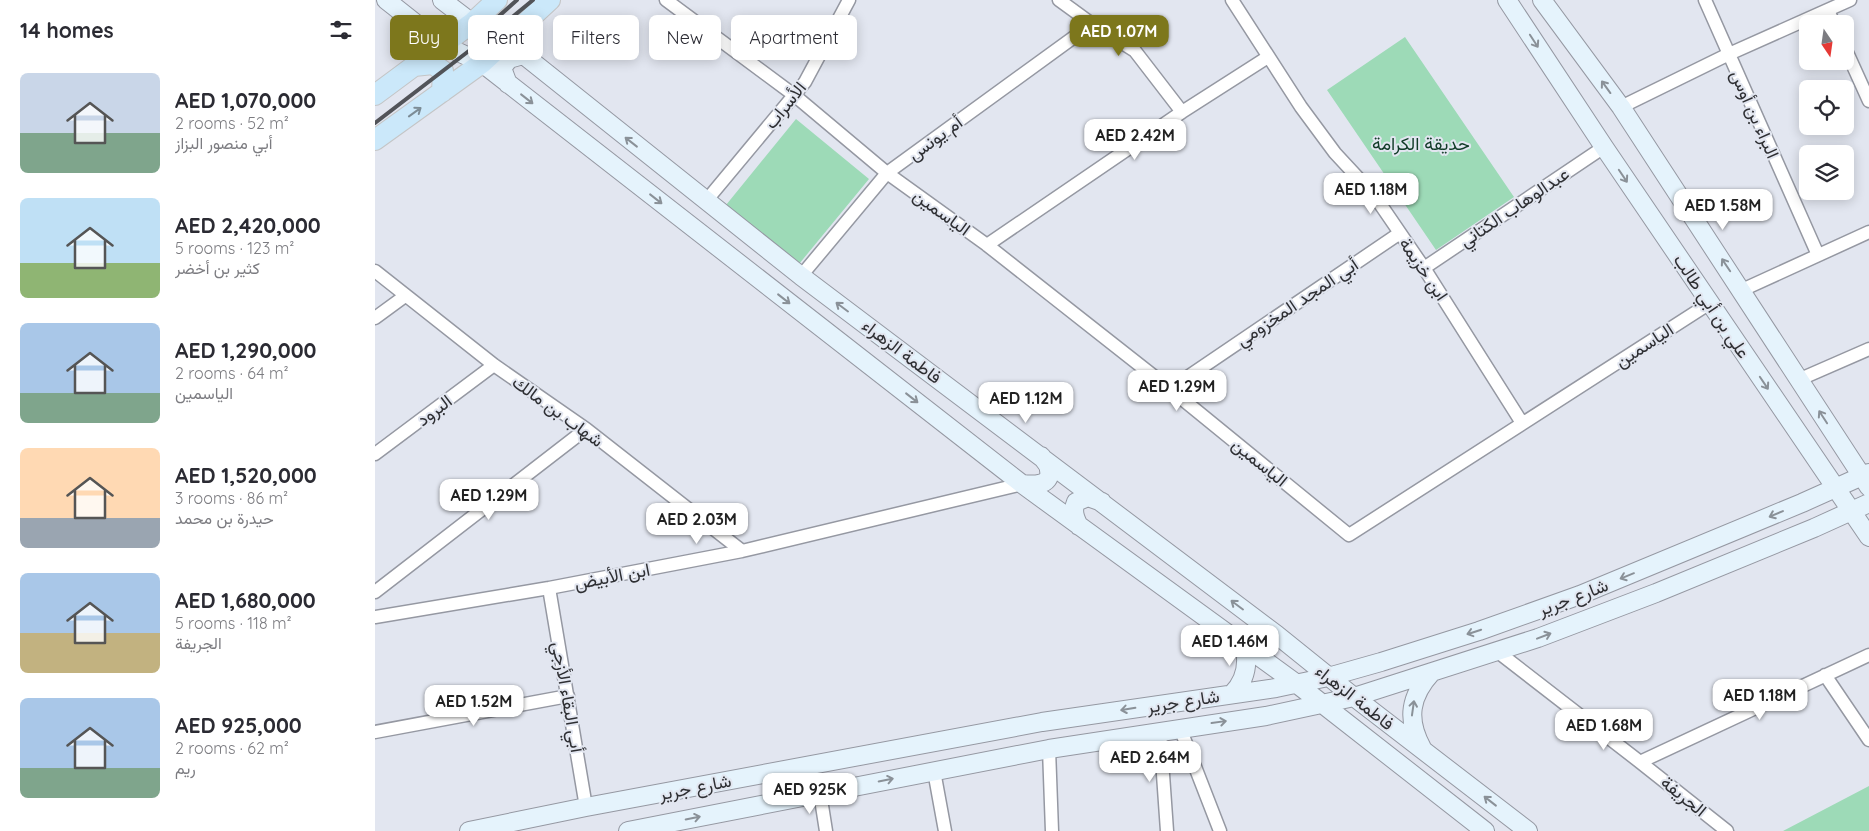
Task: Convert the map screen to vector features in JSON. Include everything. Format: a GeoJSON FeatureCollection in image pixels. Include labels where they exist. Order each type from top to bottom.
{"type":"FeatureCollection","features":[{"type":"Feature","properties":{"kind":"main road"},"geometry":{"type":"LineString","coordinates":[[386,0],[405,15]]}},
{"type":"Feature","properties":{"kind":"main road","name":"فاطمة الزهراء"},"geometry":{"type":"LineString","coordinates":[[442,0],[468,21]]}},
{"type":"Feature","properties":{"kind":"main road"},"geometry":{"type":"LineString","coordinates":[[480,15],[497,0]]}},
{"type":"Feature","properties":{"kind":"main road"},"geometry":{"type":"LineString","coordinates":[[533,15],[550,0]]}},
{"type":"Feature","properties":{"kind":"main road","name":"علي بن أبي طالب"},"geometry":{"type":"LineString","coordinates":[[1507,0],[1835,488],[1863,521]]}},
{"type":"Feature","properties":{"kind":"main road","name":"علي بن أبي طالب"},"geometry":{"type":"LineString","coordinates":[[1542,0],[1621,107],[1742,290],[1798,380],[1843,447],[1867,478]]}},
{"type":"Feature","properties":{"kind":"main road"},"geometry":{"type":"LineString","coordinates":[[458,51],[482,63],[1022,484],[1244,645],[1281,680],[1298,700],[1291,709],[1277,714]]}},
{"type":"Feature","properties":{"kind":"main road"},"geometry":{"type":"LineString","coordinates":[[375,95],[421,60]]}},
{"type":"Feature","properties":{"kind":"main road"},"geometry":{"type":"LineString","coordinates":[[375,140],[485,60]]}},
{"type":"Feature","properties":{"kind":"main road"},"geometry":{"type":"LineString","coordinates":[[508,60],[502,68],[508,84]]}},
{"type":"Feature","properties":{"kind":"main road","name":"فاطمة الزهراء"},"geometry":{"type":"LineString","coordinates":[[529,60],[801,276],[1102,502],[1528,831]]}},
{"type":"Feature","properties":{"kind":"main road"},"geometry":{"type":"LineString","coordinates":[[413,66],[433,64],[443,71],[442,92]]}},
{"type":"Feature","properties":{"kind":"main road"},"geometry":{"type":"LineString","coordinates":[[1820,465],[1832,468],[1841,464],[1845,456],[1843,447]]}},
{"type":"Feature","properties":{"kind":"main road"},"geometry":{"type":"LineString","coordinates":[[1022,484],[1037,486],[1044,482],[1049,470],[1041,456]]}},
{"type":"Feature","properties":{"kind":"main road","name":"شارع جرير"},"geometry":{"type":"LineString","coordinates":[[1297,684],[1370,665],[1504,622],[1580,595],[1835,488],[1867,478]]}},
{"type":"Feature","properties":{"kind":"main road"},"geometry":{"type":"LineString","coordinates":[[1079,526],[1075,518],[1074,508],[1076,502],[1088,497],[1102,502]]}},
{"type":"Feature","properties":{"kind":"main road"},"geometry":{"type":"LineString","coordinates":[[1808,500],[1824,497],[1831,502],[1832,515],[1820,526]]}},
{"type":"Feature","properties":{"kind":"main road","name":"شارع جرير"},"geometry":{"type":"LineString","coordinates":[[628,831],[1049,749],[1277,714],[1353,697],[1498,652],[1625,605],[1820,526],[1863,521],[1869,503]]}},
{"type":"Feature","properties":{"kind":"main road"},"geometry":{"type":"LineString","coordinates":[[1232,694],[1246,671],[1247,654],[1244,645]]}},
{"type":"Feature","properties":{"kind":"main road"},"geometry":{"type":"LineString","coordinates":[[1281,680],[1307,676],[1307,667],[1302,656]]}},
{"type":"Feature","properties":{"kind":"main road"},"geometry":{"type":"LineString","coordinates":[[1370,665],[1359,672],[1355,684],[1375,691]]}},
{"type":"Feature","properties":{"kind":"main road"},"geometry":{"type":"LineString","coordinates":[[1422,748],[1413,726],[1412,714],[1417,691],[1432,672]]}},
{"type":"Feature","properties":{"kind":"main road"},"geometry":{"type":"LineString","coordinates":[[1281,680],[1297,684],[1325,704],[1485,831]]}},
{"type":"Feature","properties":{"kind":"main road","name":"شارع جرير"},"geometry":{"type":"LineString","coordinates":[[469,831],[586,807],[1042,722],[1232,694],[1281,680]]}},
{"type":"Feature","properties":{"kind":"main road"},"geometry":{"type":"LineString","coordinates":[[1354,726],[1349,714],[1350,710],[1361,706],[1370,709]]}},
{"type":"Feature","properties":{"kind":"street","name":"الياسمين"},"geometry":{"type":"LineString","coordinates":[[665,0],[794,95],[887,173],[987,245],[1170,389],[1349,534],[1710,303]]}},
{"type":"Feature","properties":{"kind":"street","name":"الأسراب"},"geometry":{"type":"LineString","coordinates":[[705,201],[805,82],[849,0]]}},
{"type":"Feature","properties":{"kind":"street"},"geometry":{"type":"LineString","coordinates":[[1059,0],[1092,24],[1135,51],[1182,112]]}},
{"type":"Feature","properties":{"kind":"street","name":"ابن خزيمة"},"geometry":{"type":"LineString","coordinates":[[1232,0],[1301,107],[1335,153],[1374,194],[1425,268],[1522,423]]}},
{"type":"Feature","properties":{"kind":"street","name":"البراء بن أوس"},"geometry":{"type":"LineString","coordinates":[[1705,0],[1817,255]]}},
{"type":"Feature","properties":{"kind":"street"},"geometry":{"type":"LineString","coordinates":[[1621,107],[1729,54],[1850,0]]}},
{"type":"Feature","properties":{"kind":"street"},"geometry":{"type":"LineString","coordinates":[[1828,10],[1830,15]]}},
{"type":"Feature","properties":{"kind":"street","name":"أم يونس"},"geometry":{"type":"LineString","coordinates":[[801,276],[887,173],[1092,24]]}},
{"type":"Feature","properties":{"kind":"street"},"geometry":{"type":"LineString","coordinates":[[987,245],[1182,112],[1268,57]]}},
{"type":"Feature","properties":{"kind":"street"},"geometry":{"type":"LineString","coordinates":[[1854,68],[1869,101]]}},
{"type":"Feature","properties":{"kind":"street","name":"عبدالوهاب الكتاني"},"geometry":{"type":"LineString","coordinates":[[1425,268],[1604,147]]}},
{"type":"Feature","properties":{"kind":"street"},"geometry":{"type":"LineString","coordinates":[[1742,290],[1869,232]]}},
{"type":"Feature","properties":{"kind":"street","name":"أبي المجد المخزومي"},"geometry":{"type":"LineString","coordinates":[[1170,389],[1400,233]]}},
{"type":"Feature","properties":{"kind":"street","name":"شهاب بن مالك"},"geometry":{"type":"LineString","coordinates":[[375,271],[494,365],[586,429],[742,551]]}},
{"type":"Feature","properties":{"kind":"street"},"geometry":{"type":"LineString","coordinates":[[375,318],[405,296]]}},
{"type":"Feature","properties":{"kind":"street"},"geometry":{"type":"LineString","coordinates":[[1798,380],[1869,349]]}},
{"type":"Feature","properties":{"kind":"street","name":"البرود"},"geometry":{"type":"LineString","coordinates":[[375,454],[494,365]]}},
{"type":"Feature","properties":{"kind":"street"},"geometry":{"type":"LineString","coordinates":[[375,592],[586,429]]}},
{"type":"Feature","properties":{"kind":"street","name":"ابن الأبيض"},"geometry":{"type":"LineString","coordinates":[[375,617],[549,588],[742,551],[1022,484]]}},
{"type":"Feature","properties":{"kind":"street","name":"أبي البقاء الأزجي"},"geometry":{"type":"LineString","coordinates":[[549,588],[586,807]]}},
{"type":"Feature","properties":{"kind":"street","name":"الجريفة"},"geometry":{"type":"LineString","coordinates":[[1498,652],[1727,831]]}},
{"type":"Feature","properties":{"kind":"street"},"geometry":{"type":"LineString","coordinates":[[1640,762],[1869,655]]}},
{"type":"Feature","properties":{"kind":"street"},"geometry":{"type":"LineString","coordinates":[[1825,676],[1869,740]]}},
{"type":"Feature","properties":{"kind":"street"},"geometry":{"type":"LineString","coordinates":[[375,732],[568,696]]}},
{"type":"Feature","properties":{"kind":"street"},"geometry":{"type":"LineString","coordinates":[[1180,728],[1220,831]]}},
{"type":"Feature","properties":{"kind":"street"},"geometry":{"type":"LineString","coordinates":[[1160,732],[1167,831]]}},
{"type":"Feature","properties":{"kind":"street"},"geometry":{"type":"LineString","coordinates":[[1049,749],[1052,831]]}},
{"type":"Feature","properties":{"kind":"street"},"geometry":{"type":"LineString","coordinates":[[934,771],[945,831]]}},
{"type":"Feature","properties":{"kind":"street"},"geometry":{"type":"LineString","coordinates":[[820,793],[826,831]]}},
{"type":"Feature","properties":{"kind":"green space","name":"حديقة الكرامة"},"geometry":{"type":"Polygon","coordinates":[[[1405,37],[1514,197],[1436,250],[1327,90],[1405,37]]]}},
{"type":"Feature","properties":{"kind":"green space"},"geometry":{"type":"Polygon","coordinates":[[[796,119],[869,179],[799,264],[726,205],[796,119]]]}},
{"type":"Feature","properties":{"kind":"green space"},"geometry":{"type":"Polygon","coordinates":[[[1869,786],[1869,831],[1783,831],[1869,786]]]}},
{"type":"Feature","properties":{"kind":"railway"},"geometry":{"type":"LineString","coordinates":[[500,15],[517,0]]}},
{"type":"Feature","properties":{"kind":"railway"},"geometry":{"type":"LineString","coordinates":[[375,123],[533,0]]}}]}
